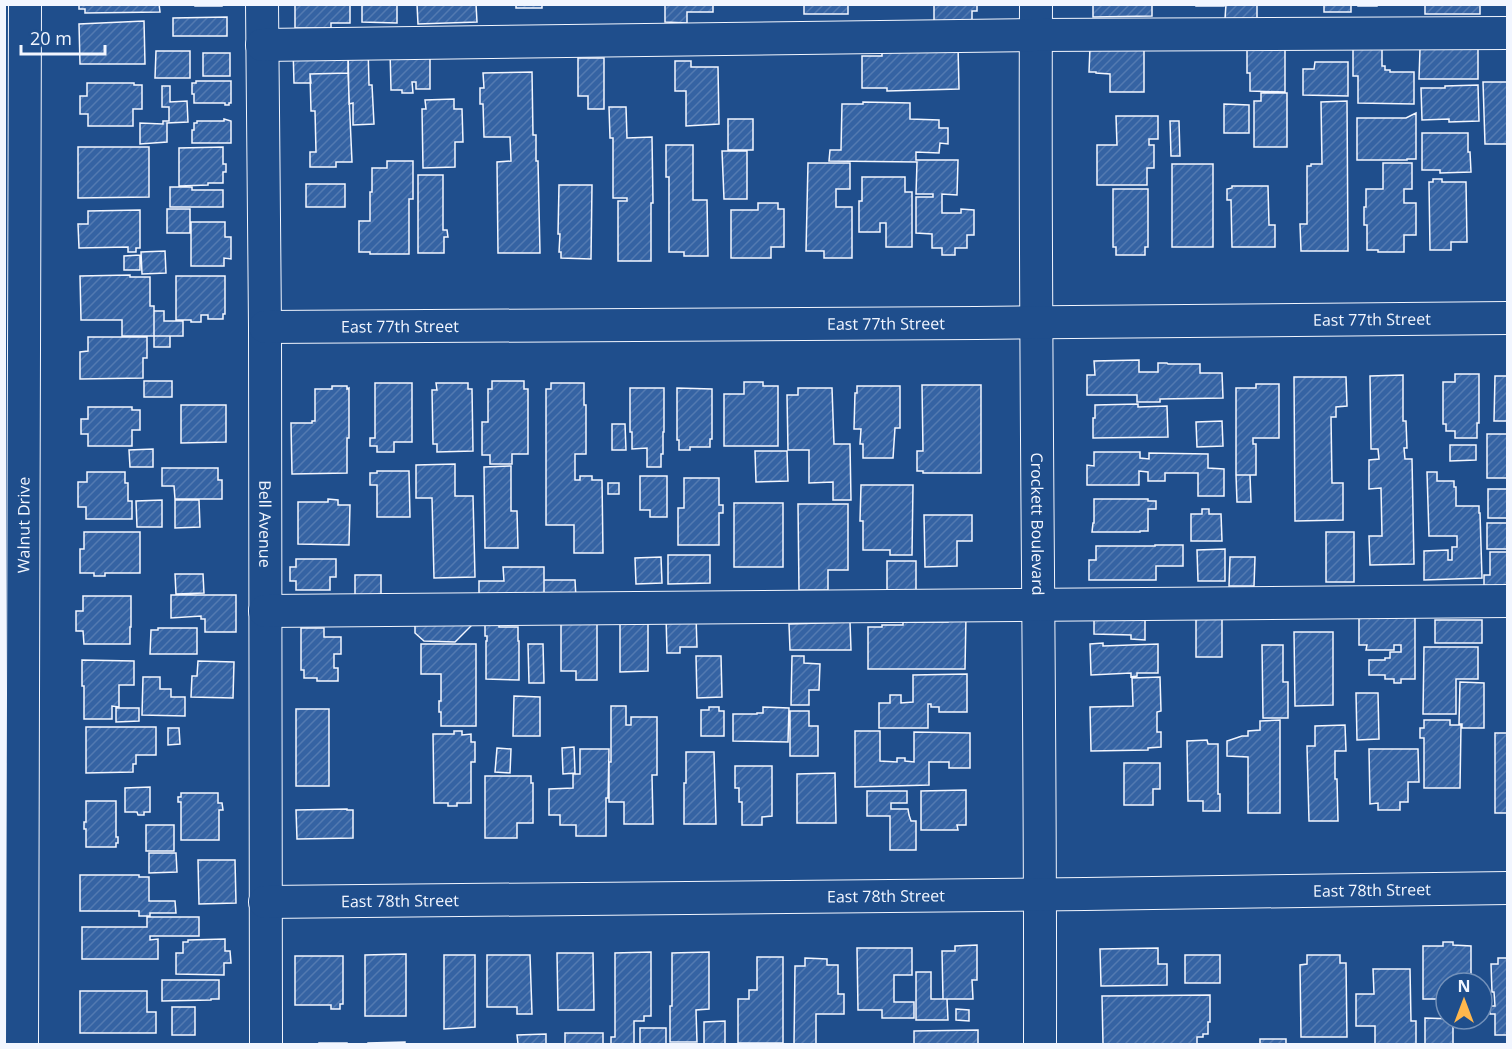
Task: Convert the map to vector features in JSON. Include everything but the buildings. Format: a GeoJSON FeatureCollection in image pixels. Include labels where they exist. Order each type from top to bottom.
{"type":"FeatureCollection","features":[{"type":"Feature","properties":{"kind":"street","name":"Walnut Drive"},"geometry":{"type":"LineString","coordinates":[[22,1044],[25,4]]}},
{"type":"Feature","properties":{"kind":"street","name":"Bell Avenue"},"geometry":{"type":"LineString","coordinates":[[262,4],[266,1044]]}},
{"type":"Feature","properties":{"kind":"street"},"geometry":{"type":"LineString","coordinates":[[262,45],[1036,20],[1508,33]]}},
{"type":"Feature","properties":{"kind":"street","name":"Crockett Boulevard"},"geometry":{"type":"LineString","coordinates":[[1036,20],[1035,323],[1040,1044]]}},
{"type":"Feature","properties":{"kind":"street","name":"East 77th Street"},"geometry":{"type":"LineString","coordinates":[[265,327],[1508,318]]}},
{"type":"Feature","properties":{"kind":"street"},"geometry":{"type":"LineString","coordinates":[[265,611],[1508,601]]}},
{"type":"Feature","properties":{"kind":"street","name":"East 78th Street"},"geometry":{"type":"LineString","coordinates":[[265,902],[1508,888]]}}]}
